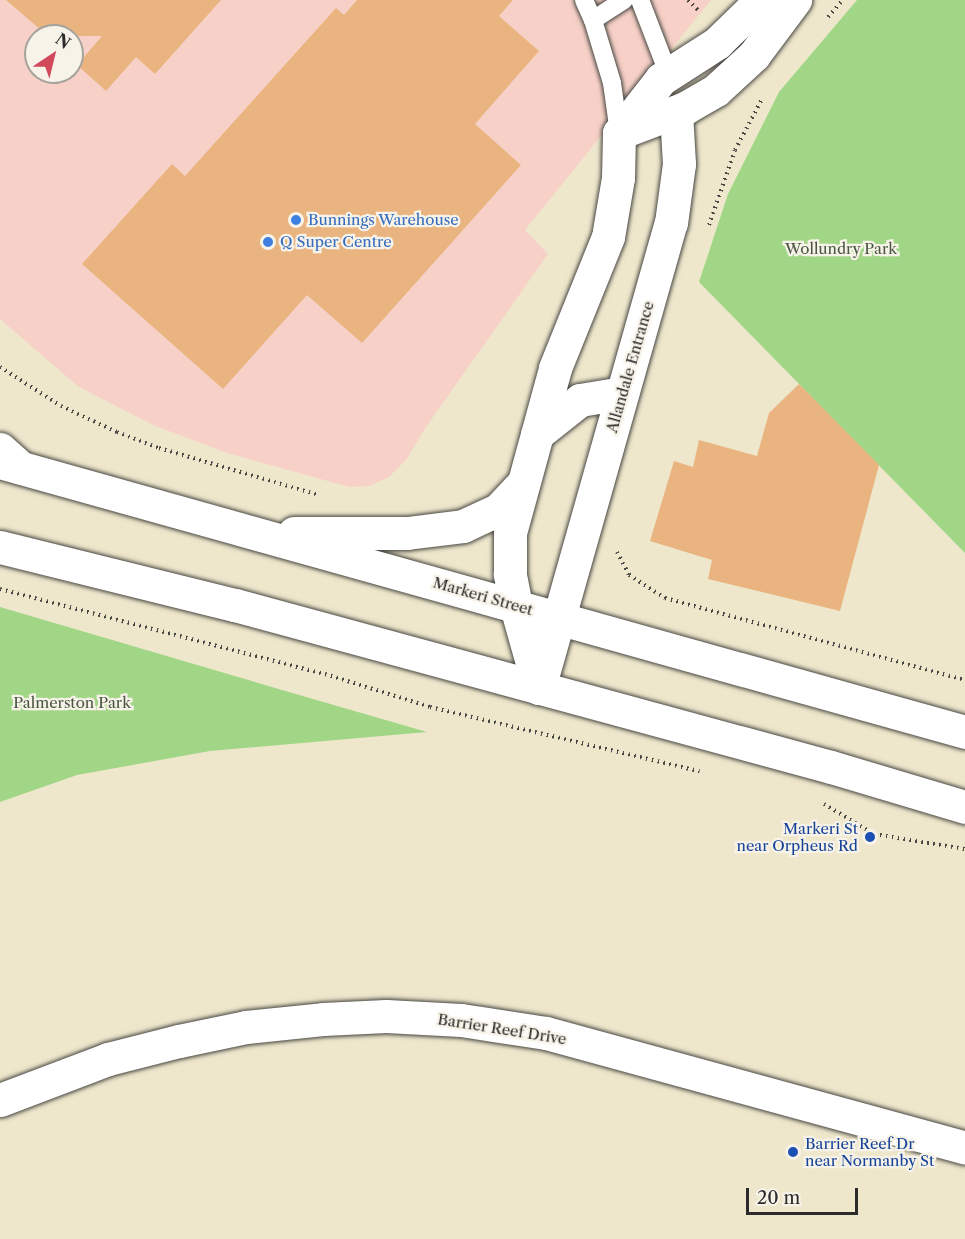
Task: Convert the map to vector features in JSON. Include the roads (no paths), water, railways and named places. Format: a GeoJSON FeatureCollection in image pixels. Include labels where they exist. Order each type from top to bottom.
{"type":"FeatureCollection","features":[{"type":"Feature","properties":{"kind":"street"},"geometry":{"type":"LineString","coordinates":[[539,688],[516,606],[509,551],[511,526],[563,344],[608,237],[618,178],[619,133],[646,95],[668,73],[717,43],[761,0]]}},
{"type":"Feature","properties":{"kind":"street"},"geometry":{"type":"LineString","coordinates":[[619,133],[676,112],[706,97],[735,75],[754,55],[795,0]]}},
{"type":"Feature","properties":{"kind":"street","name":"Allandale Entrance"},"geometry":{"type":"LineString","coordinates":[[539,688],[675,204],[679,165],[676,112],[668,73]]}},
{"type":"Feature","properties":{"kind":"street"},"geometry":{"type":"LineString","coordinates":[[537,434],[580,400],[622,393]]}},
{"type":"Feature","properties":{"kind":"street","name":"Markeri Street"},"geometry":{"type":"LineString","coordinates":[[7,459],[250,533],[965,732]]}},
{"type":"Feature","properties":{"kind":"street"},"geometry":{"type":"LineString","coordinates":[[250,533],[407,533],[447,529],[470,524],[498,510],[523,482]]}},
{"type":"Feature","properties":{"kind":"street"},"geometry":{"type":"LineString","coordinates":[[0,547],[234,605],[965,807]]}},
{"type":"Feature","properties":{"kind":"street","name":"Barrier Reef Drive"},"geometry":{"type":"LineString","coordinates":[[0,1100],[108,1059],[178,1041],[246,1028],[323,1019],[386,1016],[461,1020],[546,1033],[965,1148]]}},
{"type":"Feature","properties":{"kind":"lane"},"geometry":{"type":"LineString","coordinates":[[584,0],[593,20],[612,83],[619,133]]}},
{"type":"Feature","properties":{"kind":"lane"},"geometry":{"type":"LineString","coordinates":[[593,20],[624,0]]}},
{"type":"Feature","properties":{"kind":"lane"},"geometry":{"type":"LineString","coordinates":[[640,0],[668,73]]}},
{"type":"Feature","properties":{"kind":"place","name":"Bunnings Warehouse"},"geometry":{"type":"Point","coordinates":[296,220]}},
{"type":"Feature","properties":{"kind":"place","name":"Q Super Centre"},"geometry":{"type":"Point","coordinates":[268,242]}},
{"type":"Feature","properties":{"kind":"place","name":"Markeri St near Orpheus Rd"},"geometry":{"type":"Point","coordinates":[870,837]}},
{"type":"Feature","properties":{"kind":"place","name":"Barrier Reef Dr near Normanby St"},"geometry":{"type":"Point","coordinates":[793,1152]}},
{"type":"Feature","properties":{"kind":"park label","name":"Wollundry Park"},"geometry":{"type":"Point","coordinates":[841,249]}},
{"type":"Feature","properties":{"kind":"park label","name":"Palmerston Park"},"geometry":{"type":"Point","coordinates":[72,703]}}]}
